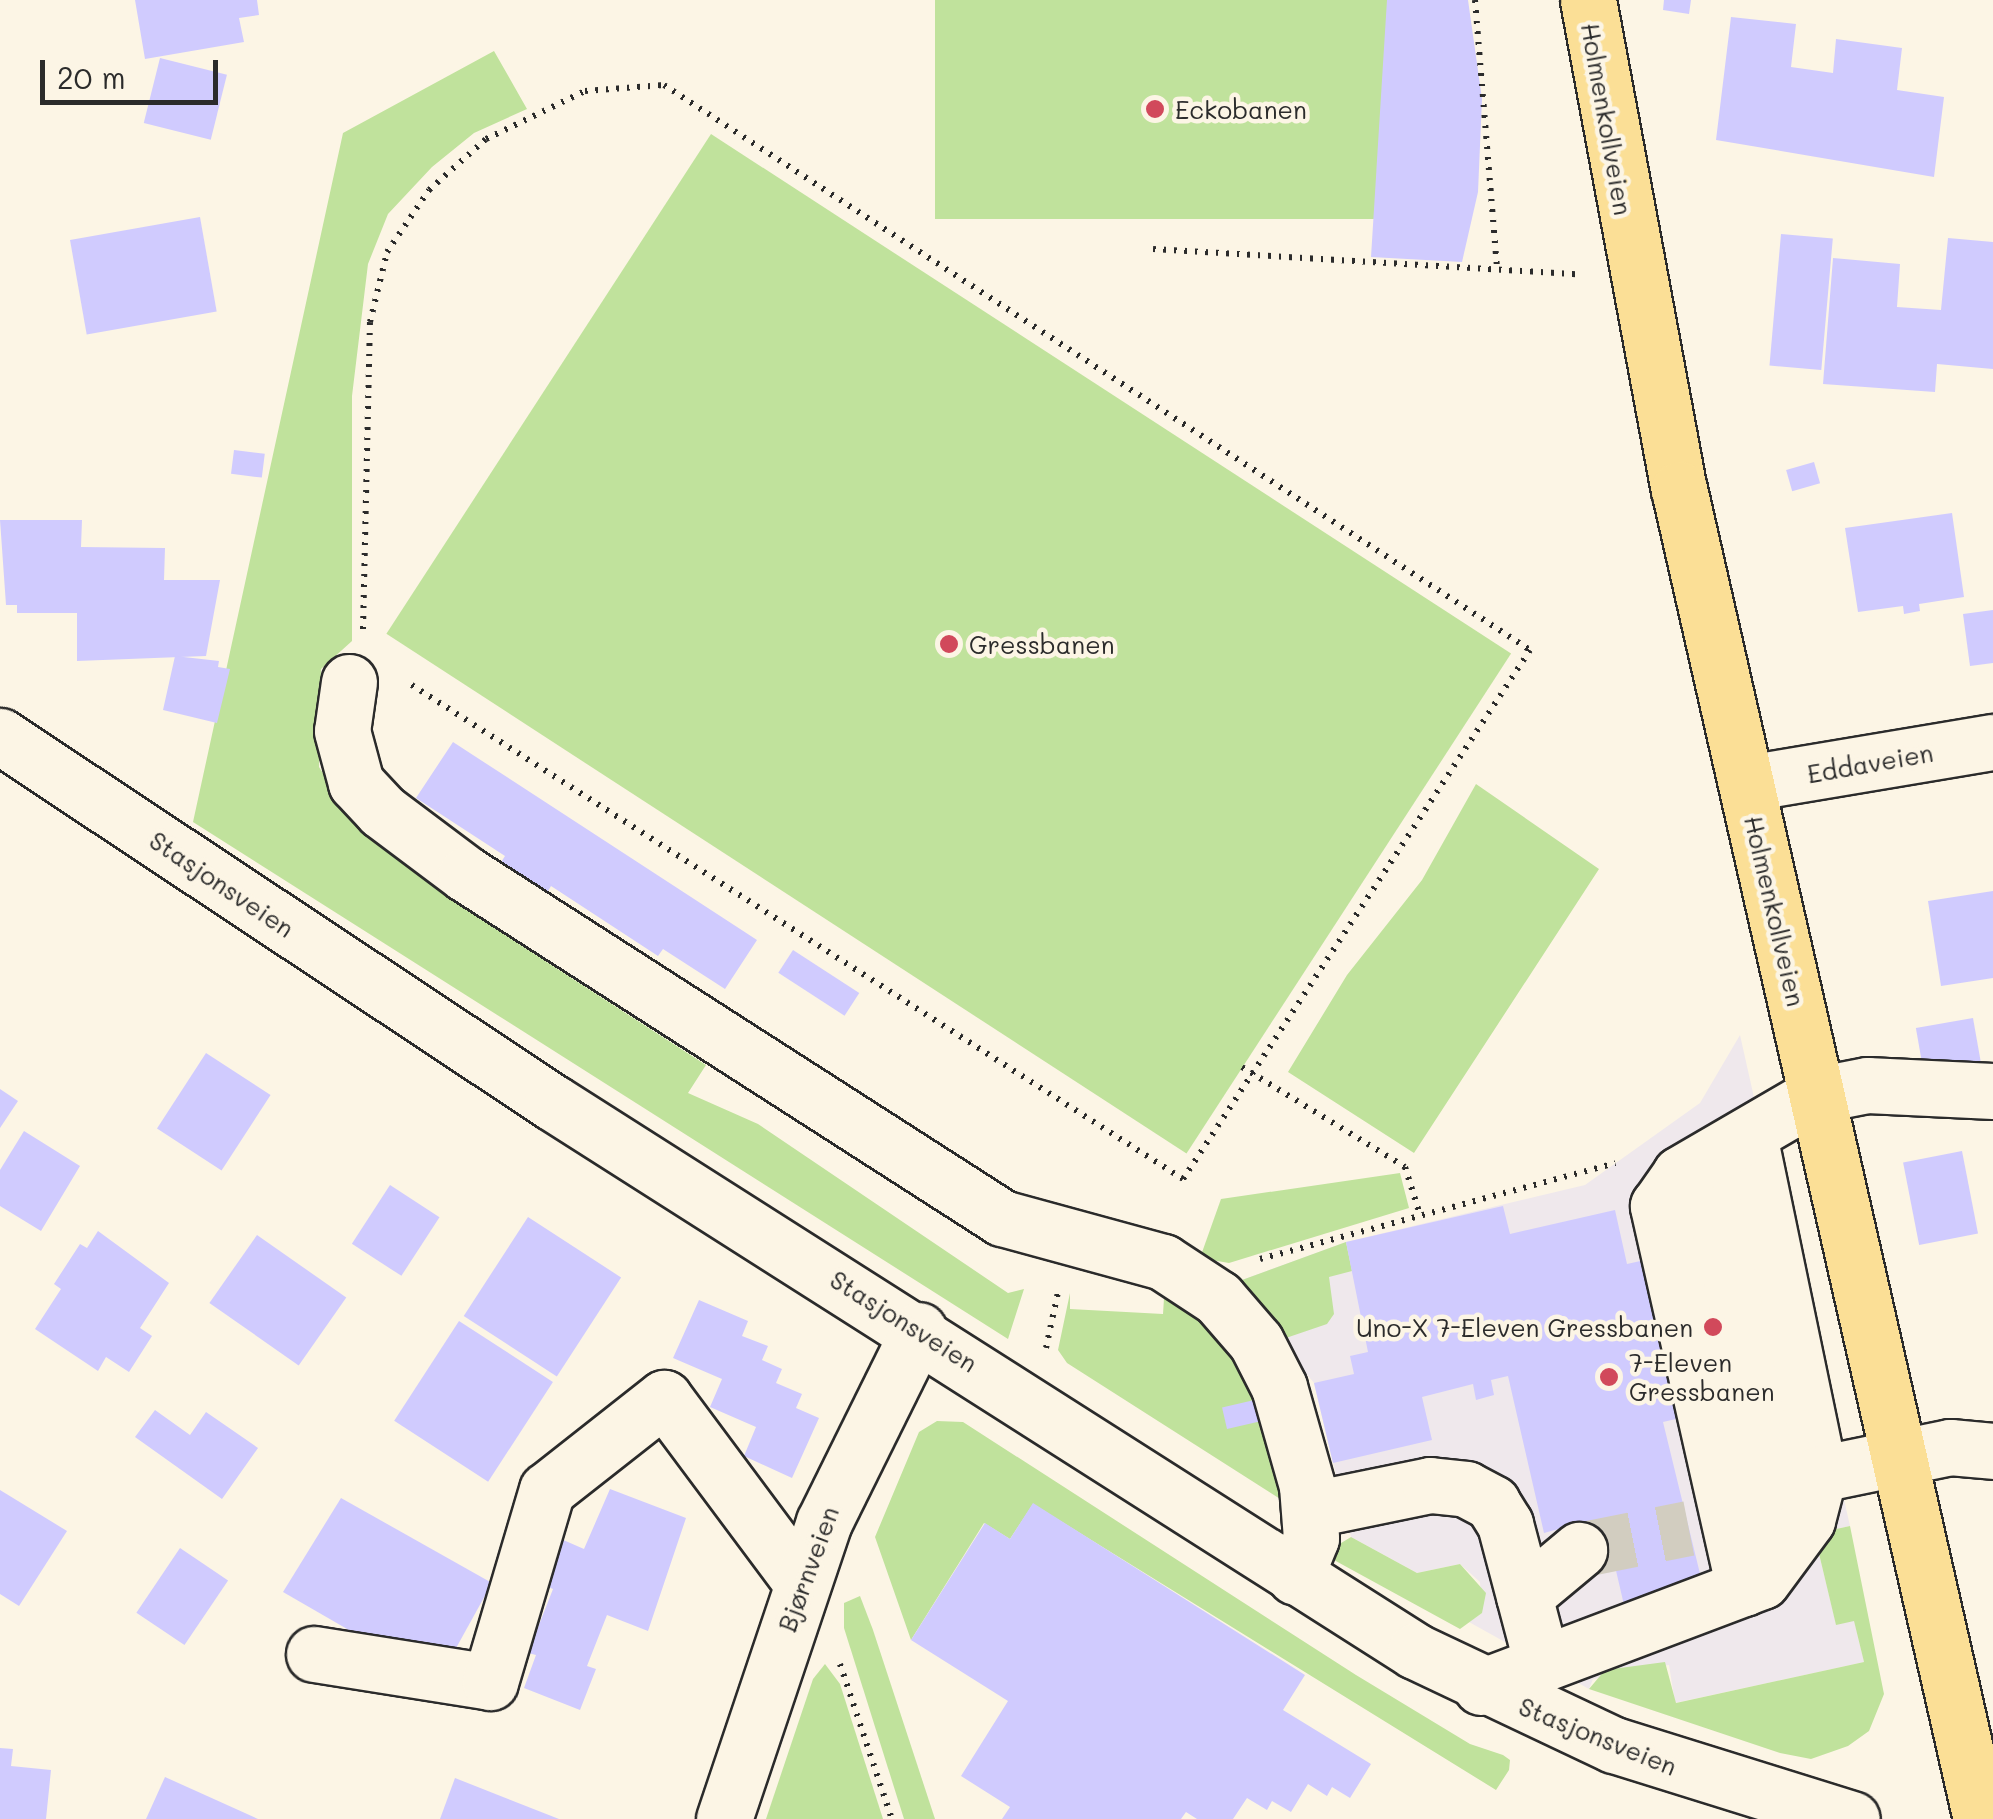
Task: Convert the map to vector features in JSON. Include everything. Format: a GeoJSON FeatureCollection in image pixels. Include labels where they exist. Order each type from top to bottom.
{"type":"FeatureCollection","features":[{"type":"Feature","properties":{"kind":"main road","name":"Holmenkollveien"},"geometry":{"type":"LineString","coordinates":[[1588,0],[1648,345],[1980,1819]]}},
{"type":"Feature","properties":{"kind":"street"},"geometry":{"type":"LineString","coordinates":[[356,668],[342,731],[356,782],[382,811],[466,874],[1002,1218],[1164,1262],[1192,1281],[1256,1342],[1278,1387],[1313,1508],[1311,1538],[1295,1576]]}},
{"type":"Feature","properties":{"kind":"street","name":"Stasjonsveien"},"geometry":{"type":"LineString","coordinates":[[0,736],[536,1091],[919,1330],[1295,1576],[1480,1686],[1684,1770],[1852,1819]]}},
{"type":"Feature","properties":{"kind":"street","name":"Eddaveien"},"geometry":{"type":"LineString","coordinates":[[1747,783],[1993,742]]}},
{"type":"Feature","properties":{"kind":"street"},"geometry":{"type":"LineString","coordinates":[[1744,1588],[1765,1514],[1658,1206],[1711,1157],[1816,1095],[1867,1085],[1993,1091]]}},
{"type":"Feature","properties":{"kind":"street"},"geometry":{"type":"LineString","coordinates":[[1480,1686],[1541,1660],[1762,1581],[1765,1514],[1711,1157]]}},
{"type":"Feature","properties":{"kind":"street","name":"Bjørnveien"},"geometry":{"type":"LineString","coordinates":[[724,1819],[801,1582],[853,1454],[919,1330]]}},
{"type":"Feature","properties":{"kind":"street"},"geometry":{"type":"LineString","coordinates":[[314,1654],[490,1682],[547,1490],[664,1398],[801,1582]]}},
{"type":"Feature","properties":{"kind":"street"},"geometry":{"type":"LineString","coordinates":[[1765,1514],[1896,1455],[1950,1446],[1993,1450]]}},
{"type":"Feature","properties":{"kind":"street"},"geometry":{"type":"LineString","coordinates":[[1313,1508],[1430,1485],[1466,1488],[1492,1503],[1505,1524],[1541,1660]]}},
{"type":"Feature","properties":{"kind":"street"},"geometry":{"type":"LineString","coordinates":[[1524,1596],[1579,1550]]}},
{"type":"Feature","properties":{"kind":"path"},"geometry":{"type":"LineString","coordinates":[[1475,0],[1497,269]]}},
{"type":"Feature","properties":{"kind":"path"},"geometry":{"type":"LineString","coordinates":[[664,85],[1530,650],[1252,1074],[1183,1179],[356,668],[370,322],[387,252],[429,190],[486,139],[584,91],[664,85]]}},
{"type":"Feature","properties":{"kind":"path"},"geometry":{"type":"LineString","coordinates":[[1152,248],[1582,274]]}},
{"type":"Feature","properties":{"kind":"path"},"geometry":{"type":"LineString","coordinates":[[1242,1067],[1405,1167],[1420,1215]]}},
{"type":"Feature","properties":{"kind":"path"},"geometry":{"type":"LineString","coordinates":[[1192,1281],[1646,1154],[1711,1157]]}},
{"type":"Feature","properties":{"kind":"path"},"geometry":{"type":"LineString","coordinates":[[837,1656],[892,1819]]}},
{"type":"Feature","properties":{"kind":"shaded area"},"geometry":{"type":"Polygon","coordinates":[[[1740,1035],[1850,1526],[1818,1533],[1816,1541],[1836,1624],[1854,1620],[1864,1662],[1675,1703],[1669,1665],[1593,1679],[1589,1689],[1469,1622],[1482,1613],[1480,1582],[1460,1564],[1417,1573],[1351,1537],[1314,1383],[1244,1298],[1242,1280],[1346,1242],[1585,1185],[1700,1103],[1740,1035]]]}},
{"type":"Feature","properties":{"kind":"green space","name":"Eckobanen"},"geometry":{"type":"Polygon","coordinates":[[[935,0],[1387,0],[1387,219],[935,219],[935,0]]]}},
{"type":"Feature","properties":{"kind":"green space"},"geometry":{"type":"Polygon","coordinates":[[[494,51],[527,109],[474,133],[432,167],[388,214],[368,264],[352,396],[352,641],[321,669],[319,767],[339,798],[463,908],[706,1065],[688,1093],[758,1124],[1008,1293],[1024,1289],[1008,1339],[193,822],[343,133],[494,51]]]}},
{"type":"Feature","properties":{"kind":"green space","name":"Gressbanen"},"geometry":{"type":"Polygon","coordinates":[[[711,134],[1511,654],[1186,1153],[386,634],[711,134]]]}},
{"type":"Feature","properties":{"kind":"green space"},"geometry":{"type":"Polygon","coordinates":[[[1476,784],[1599,869],[1414,1153],[1288,1072],[1347,975],[1422,880],[1476,784]]]}},
{"type":"Feature","properties":{"kind":"green space"},"geometry":{"type":"Polygon","coordinates":[[[1400,1173],[1409,1208],[1229,1263],[1200,1258],[1221,1199],[1400,1173]]]}},
{"type":"Feature","properties":{"kind":"green space"},"geometry":{"type":"Polygon","coordinates":[[[1346,1242],[1352,1271],[1329,1277],[1334,1314],[1327,1324],[1283,1339],[1242,1280],[1346,1242]]]}},
{"type":"Feature","properties":{"kind":"green space"},"geometry":{"type":"Polygon","coordinates":[[[1070,1293],[1070,1309],[1163,1314],[1164,1298],[1176,1298],[1228,1325],[1296,1509],[1067,1363],[1058,1350],[1070,1293]]]}},
{"type":"Feature","properties":{"kind":"green space"},"geometry":{"type":"Polygon","coordinates":[[[937,1421],[963,1422],[1356,1675],[1470,1744],[1503,1755],[1510,1760],[1509,1770],[1496,1790],[1033,1504],[1010,1539],[984,1523],[911,1640],[875,1537],[919,1432],[937,1421]]]}},
{"type":"Feature","properties":{"kind":"green space"},"geometry":{"type":"Polygon","coordinates":[[[1850,1526],[1884,1694],[1869,1731],[1848,1746],[1811,1759],[1780,1753],[1589,1689],[1605,1670],[1665,1662],[1676,1703],[1864,1662],[1854,1621],[1836,1625],[1816,1541],[1818,1533],[1850,1526]]]}},
{"type":"Feature","properties":{"kind":"green space"},"geometry":{"type":"Polygon","coordinates":[[[1351,1537],[1417,1573],[1460,1564],[1486,1593],[1482,1613],[1460,1629],[1323,1554],[1351,1537]]]}},
{"type":"Feature","properties":{"kind":"green space"},"geometry":{"type":"Polygon","coordinates":[[[860,1596],[935,1819],[904,1819],[844,1628],[844,1603],[860,1596]]]}},
{"type":"Feature","properties":{"kind":"green space"},"geometry":{"type":"Polygon","coordinates":[[[825,1664],[840,1684],[883,1819],[766,1819],[813,1679],[825,1664]]]}},
{"type":"Feature","properties":{"kind":"building"},"geometry":{"type":"Polygon","coordinates":[[[135,0],[257,0],[259,15],[239,18],[244,42],[145,59],[135,0]]]}},
{"type":"Feature","properties":{"kind":"building"},"geometry":{"type":"Polygon","coordinates":[[[1387,0],[1468,0],[1482,99],[1478,192],[1462,262],[1371,257],[1387,0]]]}},
{"type":"Feature","properties":{"kind":"building"},"geometry":{"type":"Polygon","coordinates":[[[1664,0],[1691,0],[1689,14],[1663,10],[1664,0]]]}},
{"type":"Feature","properties":{"kind":"building"},"geometry":{"type":"Polygon","coordinates":[[[1731,17],[1796,24],[1791,67],[1833,73],[1836,39],[1902,48],[1897,90],[1944,97],[1934,177],[1716,140],[1731,17]]]}},
{"type":"Feature","properties":{"kind":"building"},"geometry":{"type":"Polygon","coordinates":[[[160,58],[227,75],[211,140],[144,123],[160,58]]]}},
{"type":"Feature","properties":{"kind":"building"},"geometry":{"type":"Polygon","coordinates":[[[200,217],[217,312],[87,334],[70,240],[200,217]]]}},
{"type":"Feature","properties":{"kind":"building"},"geometry":{"type":"Polygon","coordinates":[[[1781,234],[1833,239],[1821,370],[1769,365],[1781,234]]]}},
{"type":"Feature","properties":{"kind":"building"},"geometry":{"type":"Polygon","coordinates":[[[1948,238],[1993,242],[1993,369],[1937,364],[1935,392],[1823,384],[1833,258],[1900,264],[1897,307],[1941,310],[1948,238]]]}},
{"type":"Feature","properties":{"kind":"building"},"geometry":{"type":"Polygon","coordinates":[[[234,450],[265,454],[262,478],[231,474],[234,450]]]}},
{"type":"Feature","properties":{"kind":"building"},"geometry":{"type":"Polygon","coordinates":[[[1814,462],[1820,483],[1792,491],[1786,470],[1814,462]]]}},
{"type":"Feature","properties":{"kind":"building"},"geometry":{"type":"Polygon","coordinates":[[[1952,513],[1964,597],[1919,604],[1920,611],[1904,614],[1903,606],[1858,612],[1845,528],[1952,513]]]}},
{"type":"Feature","properties":{"kind":"building"},"geometry":{"type":"Polygon","coordinates":[[[0,520],[82,520],[81,547],[165,548],[164,580],[220,580],[206,656],[77,661],[77,613],[17,613],[17,605],[6,605],[0,520]]]}},
{"type":"Feature","properties":{"kind":"building"},"geometry":{"type":"Polygon","coordinates":[[[1993,610],[1993,663],[1970,666],[1963,614],[1993,610]]]}},
{"type":"Feature","properties":{"kind":"building"},"geometry":{"type":"Polygon","coordinates":[[[175,656],[219,661],[218,667],[230,669],[217,723],[163,710],[175,656]]]}},
{"type":"Feature","properties":{"kind":"building"},"geometry":{"type":"Polygon","coordinates":[[[453,742],[757,940],[725,989],[663,949],[658,956],[551,886],[544,898],[498,867],[505,856],[416,798],[453,742]]]}},
{"type":"Feature","properties":{"kind":"building"},"geometry":{"type":"Polygon","coordinates":[[[1993,891],[1993,978],[1941,986],[1928,901],[1993,891]]]}},
{"type":"Feature","properties":{"kind":"building"},"geometry":{"type":"Polygon","coordinates":[[[793,950],[859,993],[845,1016],[778,973],[793,950]]]}},
{"type":"Feature","properties":{"kind":"building"},"geometry":{"type":"Polygon","coordinates":[[[1973,1018],[1983,1075],[1926,1085],[1916,1028],[1973,1018]]]}},
{"type":"Feature","properties":{"kind":"building"},"geometry":{"type":"Polygon","coordinates":[[[206,1053],[271,1095],[222,1170],[157,1128],[206,1053]]]}},
{"type":"Feature","properties":{"kind":"building"},"geometry":{"type":"Polygon","coordinates":[[[0,1089],[18,1101],[0,1128],[0,1089]]]}},
{"type":"Feature","properties":{"kind":"building"},"geometry":{"type":"Polygon","coordinates":[[[24,1131],[80,1166],[41,1231],[0,1206],[0,1170],[24,1131]]]}},
{"type":"Feature","properties":{"kind":"building"},"geometry":{"type":"Polygon","coordinates":[[[1962,1151],[1978,1233],[1919,1245],[1903,1162],[1962,1151]]]}},
{"type":"Feature","properties":{"kind":"building"},"geometry":{"type":"Polygon","coordinates":[[[390,1185],[439,1217],[401,1276],[352,1244],[390,1185]]]}},
{"type":"Feature","properties":{"kind":"building"},"geometry":{"type":"Polygon","coordinates":[[[1503,1206],[1510,1234],[1615,1210],[1627,1264],[1775,1231],[1810,1388],[1663,1422],[1703,1586],[1624,1605],[1614,1562],[1585,1571],[1573,1525],[1544,1533],[1508,1376],[1491,1380],[1494,1395],[1476,1400],[1473,1384],[1422,1397],[1432,1440],[1333,1463],[1314,1383],[1354,1374],[1350,1356],[1368,1352],[1346,1242],[1503,1206]]]}},
{"type":"Feature","properties":{"kind":"building"},"geometry":{"type":"Polygon","coordinates":[[[528,1217],[621,1277],[557,1376],[464,1316],[528,1217]]]}},
{"type":"Feature","properties":{"kind":"building"},"geometry":{"type":"Polygon","coordinates":[[[98,1231],[169,1283],[140,1328],[152,1336],[129,1372],[106,1357],[98,1371],[35,1329],[61,1289],[54,1284],[80,1244],[87,1248],[98,1231]]]}},
{"type":"Feature","properties":{"kind":"building"},"geometry":{"type":"Polygon","coordinates":[[[257,1235],[346,1298],[299,1366],[209,1303],[257,1235]]]}},
{"type":"Feature","properties":{"kind":"building"},"geometry":{"type":"Polygon","coordinates":[[[699,1300],[748,1321],[742,1336],[768,1346],[762,1360],[782,1369],[776,1383],[802,1394],[796,1408],[819,1418],[792,1478],[744,1456],[756,1427],[710,1407],[722,1379],[673,1358],[699,1300]]]}},
{"type":"Feature","properties":{"kind":"building"},"geometry":{"type":"Polygon","coordinates":[[[459,1321],[553,1382],[488,1482],[394,1421],[459,1321]]]}},
{"type":"Feature","properties":{"kind":"building"},"geometry":{"type":"Polygon","coordinates":[[[1263,1398],[1268,1419],[1227,1429],[1222,1407],[1263,1398]]]}},
{"type":"Feature","properties":{"kind":"building"},"geometry":{"type":"Polygon","coordinates":[[[155,1410],[190,1435],[206,1412],[258,1448],[222,1499],[135,1437],[155,1410]]]}},
{"type":"Feature","properties":{"kind":"building"},"geometry":{"type":"Polygon","coordinates":[[[610,1489],[686,1518],[648,1631],[607,1615],[587,1666],[596,1669],[580,1710],[524,1688],[536,1655],[528,1653],[553,1589],[543,1585],[561,1539],[584,1549],[610,1489]]]}},
{"type":"Feature","properties":{"kind":"building"},"geometry":{"type":"Polygon","coordinates":[[[0,1490],[67,1531],[19,1606],[0,1594],[0,1490]]]}},
{"type":"Feature","properties":{"kind":"building"},"geometry":{"type":"Polygon","coordinates":[[[341,1498],[492,1583],[450,1659],[380,1648],[283,1592],[341,1498]]]}},
{"type":"Feature","properties":{"kind":"building"},"geometry":{"type":"Polygon","coordinates":[[[1033,1503],[1305,1675],[1283,1710],[1371,1764],[1350,1798],[1332,1787],[1327,1796],[1308,1784],[1291,1812],[1272,1801],[1267,1810],[1247,1798],[1233,1819],[1197,1819],[1186,1812],[1181,1819],[1002,1819],[1010,1807],[961,1776],[1008,1701],[911,1640],[985,1523],[1010,1539],[1033,1503]]]}},
{"type":"Feature","properties":{"kind":"building"},"geometry":{"type":"Polygon","coordinates":[[[180,1548],[228,1580],[184,1645],[136,1613],[180,1548]]]}},
{"type":"Feature","properties":{"kind":"building"},"geometry":{"type":"Polygon","coordinates":[[[0,1748],[13,1749],[11,1766],[51,1770],[46,1819],[0,1819],[0,1748]]]}},
{"type":"Feature","properties":{"kind":"building"},"geometry":{"type":"Polygon","coordinates":[[[165,1777],[258,1819],[146,1819],[165,1777]]]}},
{"type":"Feature","properties":{"kind":"building"},"geometry":{"type":"Polygon","coordinates":[[[455,1778],[559,1819],[440,1819],[455,1778]]]}},
{"type":"Feature","properties":{"kind":"tunnel"},"geometry":{"type":"LineString","coordinates":[[1579,1550],[1689,1528]]}},
{"type":"Feature","properties":{"kind":"place","name":"Eckobanen"},"geometry":{"type":"Point","coordinates":[1155,109]}},
{"type":"Feature","properties":{"kind":"place","name":"Gressbanen"},"geometry":{"type":"Point","coordinates":[949,644]}},
{"type":"Feature","properties":{"kind":"place","name":"Uno-X 7-Eleven Gressbanen"},"geometry":{"type":"Point","coordinates":[1713,1327]}},
{"type":"Feature","properties":{"kind":"place","name":"7-Eleven Gressbanen"},"geometry":{"type":"Point","coordinates":[1609,1377]}}]}
